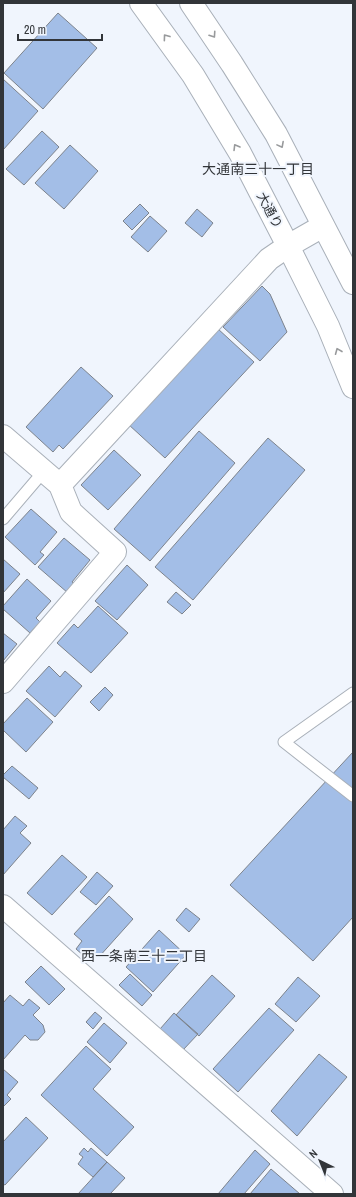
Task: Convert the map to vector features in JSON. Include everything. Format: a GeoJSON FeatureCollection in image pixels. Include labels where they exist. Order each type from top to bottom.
{"type":"FeatureCollection","features":[{"type":"Feature","properties":{"kind":"main road","name":"大通り"},"geometry":{"type":"LineString","coordinates":[[141,3],[193,74],[240,153],[328,326],[353,387]]}},
{"type":"Feature","properties":{"kind":"main road"},"geometry":{"type":"LineString","coordinates":[[191,3],[276,134],[352,280]]}},
{"type":"Feature","properties":{"kind":"main road"},"geometry":{"type":"LineString","coordinates":[[52,478],[269,259],[323,226]]}},
{"type":"Feature","properties":{"kind":"main road"},"geometry":{"type":"LineString","coordinates":[[3,436],[52,478],[71,512],[115,552],[3,682]]}},
{"type":"Feature","properties":{"kind":"main road"},"geometry":{"type":"LineString","coordinates":[[3,906],[332,1194]]}},
{"type":"Feature","properties":{"kind":"lane"},"geometry":{"type":"LineString","coordinates":[[3,519],[52,478]]}},
{"type":"Feature","properties":{"kind":"lane"},"geometry":{"type":"LineString","coordinates":[[353,694],[284,742],[353,796]]}},
{"type":"Feature","properties":{"kind":"building"},"geometry":{"type":"Polygon","coordinates":[[[58,13],[97,48],[43,109],[4,73],[58,13]]]}},
{"type":"Feature","properties":{"kind":"building"},"geometry":{"type":"Polygon","coordinates":[[[3,79],[38,111],[3,150],[3,79]]]}},
{"type":"Feature","properties":{"kind":"building"},"geometry":{"type":"Polygon","coordinates":[[[42,131],[59,147],[24,185],[6,169],[42,131]]]}},
{"type":"Feature","properties":{"kind":"building"},"geometry":{"type":"Polygon","coordinates":[[[70,145],[98,171],[64,209],[35,183],[70,145]]]}},
{"type":"Feature","properties":{"kind":"building"},"geometry":{"type":"Polygon","coordinates":[[[140,204],[149,213],[132,230],[123,221],[140,204]]]}},
{"type":"Feature","properties":{"kind":"building"},"geometry":{"type":"Polygon","coordinates":[[[197,209],[213,223],[202,237],[185,223],[197,209]]]}},
{"type":"Feature","properties":{"kind":"building"},"geometry":{"type":"Polygon","coordinates":[[[150,216],[167,231],[148,252],[131,237],[150,216]]]}},
{"type":"Feature","properties":{"kind":"building"},"geometry":{"type":"Polygon","coordinates":[[[262,286],[270,294],[287,332],[260,361],[223,327],[262,286]]]}},
{"type":"Feature","properties":{"kind":"building"},"geometry":{"type":"Polygon","coordinates":[[[217,328],[254,362],[165,458],[128,424],[217,328]]]}},
{"type":"Feature","properties":{"kind":"building"},"geometry":{"type":"Polygon","coordinates":[[[81,367],[113,396],[63,449],[59,445],[53,452],[26,427],[81,367]]]}},
{"type":"Feature","properties":{"kind":"building"},"geometry":{"type":"Polygon","coordinates":[[[199,431],[235,463],[150,561],[114,529],[199,431]]]}},
{"type":"Feature","properties":{"kind":"building"},"geometry":{"type":"Polygon","coordinates":[[[268,438],[305,470],[193,600],[155,567],[268,438]]]}},
{"type":"Feature","properties":{"kind":"building"},"geometry":{"type":"Polygon","coordinates":[[[114,450],[141,475],[108,510],[81,485],[114,450]]]}},
{"type":"Feature","properties":{"kind":"building"},"geometry":{"type":"Polygon","coordinates":[[[31,509],[57,532],[40,552],[44,555],[35,565],[5,537],[31,509]]]}},
{"type":"Feature","properties":{"kind":"building"},"geometry":{"type":"Polygon","coordinates":[[[64,538],[90,560],[72,582],[75,584],[68,593],[38,567],[64,538]]]}},
{"type":"Feature","properties":{"kind":"building"},"geometry":{"type":"Polygon","coordinates":[[[3,559],[20,574],[3,593],[3,559]]]}},
{"type":"Feature","properties":{"kind":"building"},"geometry":{"type":"Polygon","coordinates":[[[127,565],[148,585],[117,620],[95,601],[127,565]]]}},
{"type":"Feature","properties":{"kind":"building"},"geometry":{"type":"Polygon","coordinates":[[[27,579],[51,601],[36,618],[40,622],[30,633],[3,609],[3,606],[27,579]]]}},
{"type":"Feature","properties":{"kind":"building"},"geometry":{"type":"Polygon","coordinates":[[[176,592],[191,605],[182,614],[167,602],[176,592]]]}},
{"type":"Feature","properties":{"kind":"building"},"geometry":{"type":"Polygon","coordinates":[[[98,606],[128,633],[91,673],[57,643],[74,624],[78,628],[98,606]]]}},
{"type":"Feature","properties":{"kind":"building"},"geometry":{"type":"Polygon","coordinates":[[[3,633],[17,644],[3,661],[3,633]]]}},
{"type":"Feature","properties":{"kind":"building"},"geometry":{"type":"Polygon","coordinates":[[[49,666],[60,677],[65,671],[82,686],[55,717],[26,691],[49,666]]]}},
{"type":"Feature","properties":{"kind":"building"},"geometry":{"type":"Polygon","coordinates":[[[105,687],[113,695],[99,711],[90,702],[105,687]]]}},
{"type":"Feature","properties":{"kind":"building"},"geometry":{"type":"Polygon","coordinates":[[[27,698],[53,722],[26,752],[3,730],[3,724],[27,698]]]}},
{"type":"Feature","properties":{"kind":"building"},"geometry":{"type":"Polygon","coordinates":[[[353,752],[353,917],[313,961],[230,885],[353,752]]]}},
{"type":"Feature","properties":{"kind":"building"},"geometry":{"type":"Polygon","coordinates":[[[12,766],[38,788],[29,799],[3,777],[3,775],[12,766]]]}},
{"type":"Feature","properties":{"kind":"building"},"geometry":{"type":"Polygon","coordinates":[[[15,816],[27,826],[20,833],[31,843],[3,875],[3,830],[15,816]]]}},
{"type":"Feature","properties":{"kind":"building"},"geometry":{"type":"Polygon","coordinates":[[[62,855],[87,877],[52,915],[27,893],[62,855]]]}},
{"type":"Feature","properties":{"kind":"building"},"geometry":{"type":"Polygon","coordinates":[[[97,872],[113,886],[96,905],[80,892],[97,872]]]}},
{"type":"Feature","properties":{"kind":"building"},"geometry":{"type":"Polygon","coordinates":[[[109,896],[133,919],[98,958],[89,949],[83,955],[76,949],[82,941],[74,934],[109,896]]]}},
{"type":"Feature","properties":{"kind":"building"},"geometry":{"type":"Polygon","coordinates":[[[186,908],[200,919],[189,932],[176,920],[186,908]]]}},
{"type":"Feature","properties":{"kind":"building"},"geometry":{"type":"Polygon","coordinates":[[[159,930],[186,955],[153,992],[126,967],[159,930]]]}},
{"type":"Feature","properties":{"kind":"building"},"geometry":{"type":"Polygon","coordinates":[[[41,966],[65,989],[49,1005],[25,982],[41,966]]]}},
{"type":"Feature","properties":{"kind":"building"},"geometry":{"type":"Polygon","coordinates":[[[130,974],[152,995],[142,1006],[119,985],[130,974]]]}},
{"type":"Feature","properties":{"kind":"building"},"geometry":{"type":"Polygon","coordinates":[[[212,975],[235,996],[199,1036],[176,1015],[212,975]]]}},
{"type":"Feature","properties":{"kind":"building"},"geometry":{"type":"Polygon","coordinates":[[[298,977],[320,996],[296,1022],[275,1004],[298,977]]]}},
{"type":"Feature","properties":{"kind":"building"},"geometry":{"type":"Polygon","coordinates":[[[10,995],[23,1006],[29,999],[40,1008],[33,1015],[43,1025],[45,1032],[38,1040],[30,1040],[25,1035],[3,1060],[3,1003],[10,995]]]}},
{"type":"Feature","properties":{"kind":"building"},"geometry":{"type":"Polygon","coordinates":[[[269,1008],[294,1030],[238,1092],[213,1069],[269,1008]]]}},
{"type":"Feature","properties":{"kind":"building"},"geometry":{"type":"Polygon","coordinates":[[[95,1012],[102,1018],[93,1029],[86,1022],[95,1012]]]}},
{"type":"Feature","properties":{"kind":"building"},"geometry":{"type":"Polygon","coordinates":[[[174,1013],[198,1034],[183,1050],[160,1029],[174,1013]]]}},
{"type":"Feature","properties":{"kind":"building"},"geometry":{"type":"Polygon","coordinates":[[[104,1023],[127,1043],[110,1063],[87,1042],[104,1023]]]}},
{"type":"Feature","properties":{"kind":"building"},"geometry":{"type":"Polygon","coordinates":[[[86,1046],[111,1069],[93,1089],[134,1127],[107,1156],[41,1095],[86,1046]]]}},
{"type":"Feature","properties":{"kind":"building"},"geometry":{"type":"Polygon","coordinates":[[[319,1054],[347,1077],[297,1136],[271,1111],[319,1054]]]}},
{"type":"Feature","properties":{"kind":"building"},"geometry":{"type":"Polygon","coordinates":[[[3,1069],[18,1082],[7,1095],[11,1099],[3,1107],[3,1069]]]}},
{"type":"Feature","properties":{"kind":"building"},"geometry":{"type":"Polygon","coordinates":[[[26,1117],[48,1138],[5,1185],[3,1184],[3,1142],[26,1117]]]}},
{"type":"Feature","properties":{"kind":"building"},"geometry":{"type":"Polygon","coordinates":[[[84,1148],[88,1152],[91,1148],[107,1162],[93,1177],[78,1164],[83,1157],[79,1154],[84,1148]]]}},
{"type":"Feature","properties":{"kind":"building"},"geometry":{"type":"Polygon","coordinates":[[[255,1150],[270,1164],[244,1194],[218,1194],[255,1150]]]}},
{"type":"Feature","properties":{"kind":"building"},"geometry":{"type":"Polygon","coordinates":[[[107,1162],[125,1178],[110,1194],[78,1194],[107,1162]]]}},
{"type":"Feature","properties":{"kind":"building"},"geometry":{"type":"Polygon","coordinates":[[[271,1169],[300,1194],[250,1194],[271,1169]]]}},
{"type":"Feature","properties":{"kind":"district","name":"大通南三十一丁目"},"geometry":{"type":"Point","coordinates":[258,169]}},
{"type":"Feature","properties":{"kind":"district","name":"西一条南三十二丁目"},"geometry":{"type":"Point","coordinates":[144,956]}}]}
